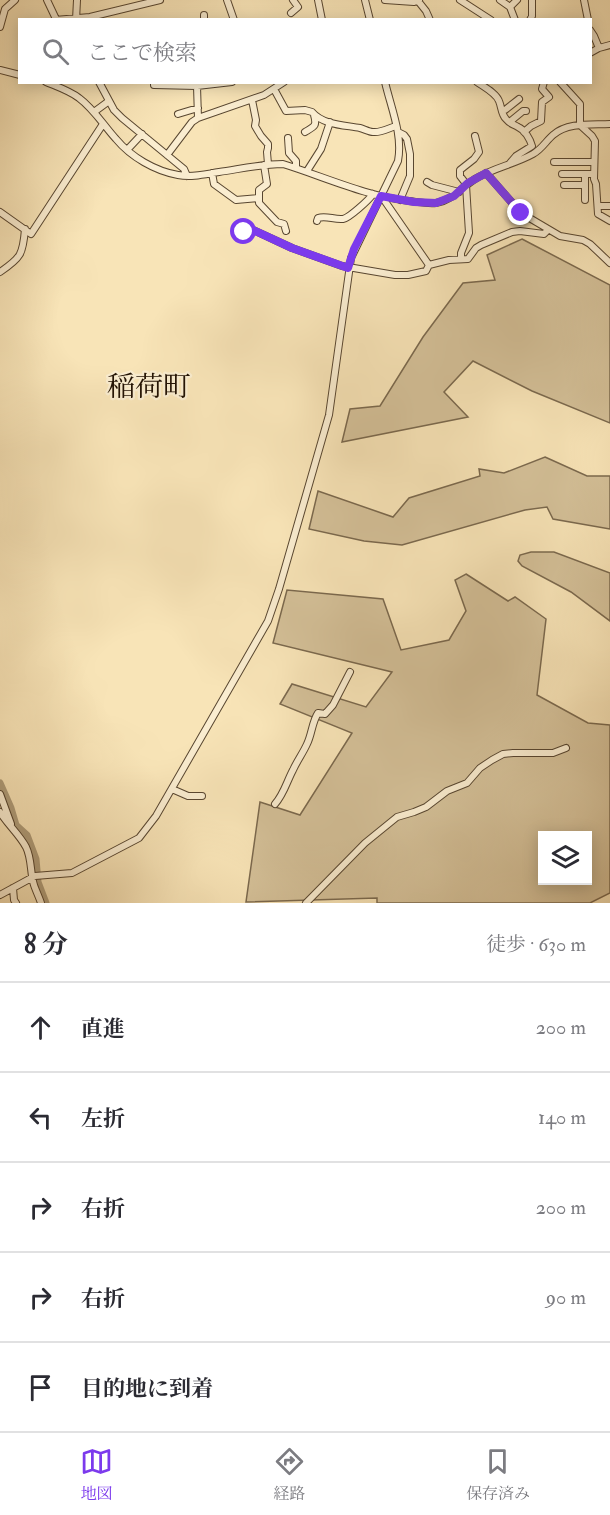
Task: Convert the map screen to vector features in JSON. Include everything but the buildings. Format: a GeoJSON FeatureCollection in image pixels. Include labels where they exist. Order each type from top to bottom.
{"type":"FeatureCollection","features":[{"type":"Feature","properties":{"kind":"street"},"geometry":{"type":"LineString","coordinates":[[0,27],[5,9],[15,0]]}},
{"type":"Feature","properties":{"kind":"street"},"geometry":{"type":"LineString","coordinates":[[47,0],[55,18]]}},
{"type":"Feature","properties":{"kind":"street"},"geometry":{"type":"LineString","coordinates":[[76,18],[77,0]]}},
{"type":"Feature","properties":{"kind":"street"},"geometry":{"type":"LineString","coordinates":[[96,18],[160,0]]}},
{"type":"Feature","properties":{"kind":"street"},"geometry":{"type":"LineString","coordinates":[[227,0],[233,18]]}},
{"type":"Feature","properties":{"kind":"street"},"geometry":{"type":"LineString","coordinates":[[291,13],[298,7],[293,0]]}},
{"type":"Feature","properties":{"kind":"street"},"geometry":{"type":"LineString","coordinates":[[318,0],[322,18]]}},
{"type":"Feature","properties":{"kind":"street"},"geometry":{"type":"LineString","coordinates":[[365,0],[370,18]]}},
{"type":"Feature","properties":{"kind":"street"},"geometry":{"type":"LineString","coordinates":[[385,0],[418,1],[429,18]]}},
{"type":"Feature","properties":{"kind":"street"},"geometry":{"type":"LineString","coordinates":[[460,0],[488,18]]}},
{"type":"Feature","properties":{"kind":"street"},"geometry":{"type":"LineString","coordinates":[[500,0],[510,7],[514,18]]}},
{"type":"Feature","properties":{"kind":"street"},"geometry":{"type":"LineString","coordinates":[[510,7],[517,0]]}},
{"type":"Feature","properties":{"kind":"street"},"geometry":{"type":"LineString","coordinates":[[531,18],[532,0]]}},
{"type":"Feature","properties":{"kind":"street"},"geometry":{"type":"LineString","coordinates":[[584,0],[588,18]]}},
{"type":"Feature","properties":{"kind":"street"},"geometry":{"type":"LineString","coordinates":[[592,33],[598,48]]}},
{"type":"Feature","properties":{"kind":"street"},"geometry":{"type":"LineString","coordinates":[[592,52],[610,45]]}},
{"type":"Feature","properties":{"kind":"street"},"geometry":{"type":"LineString","coordinates":[[0,70],[18,74]]}},
{"type":"Feature","properties":{"kind":"street"},"geometry":{"type":"LineString","coordinates":[[51,84],[71,92],[84,103],[127,150],[168,173],[187,176],[283,164],[381,196],[436,203],[444,201],[486,173],[533,154],[562,129],[610,123]]}},
{"type":"Feature","properties":{"kind":"street"},"geometry":{"type":"LineString","coordinates":[[100,84],[122,118],[184,168],[187,176]]}},
{"type":"Feature","properties":{"kind":"street"},"geometry":{"type":"LineString","coordinates":[[154,84],[197,86],[214,84]]}},
{"type":"Feature","properties":{"kind":"street"},"geometry":{"type":"LineString","coordinates":[[0,895],[42,875],[72,873],[139,838],[150,825],[172,789],[271,613],[329,415],[348,268],[354,249],[398,161],[397,129],[386,84]]}},
{"type":"Feature","properties":{"kind":"street"},"geometry":{"type":"LineString","coordinates":[[482,84],[499,100],[504,117],[510,123],[514,123]]}},
{"type":"Feature","properties":{"kind":"street"},"geometry":{"type":"LineString","coordinates":[[524,132],[541,121],[542,102],[549,97],[542,89],[543,84]]}},
{"type":"Feature","properties":{"kind":"street"},"geometry":{"type":"LineString","coordinates":[[562,84],[580,104],[580,125],[595,141],[594,179],[598,214],[610,221]]}},
{"type":"Feature","properties":{"kind":"street"},"geometry":{"type":"LineString","coordinates":[[197,86],[198,118]]}},
{"type":"Feature","properties":{"kind":"street"},"geometry":{"type":"LineString","coordinates":[[167,155],[192,122],[198,118],[264,95],[274,86],[286,111],[305,110],[338,125],[372,132],[397,129],[404,135],[410,154],[410,176],[400,200]]}},
{"type":"Feature","properties":{"kind":"street"},"geometry":{"type":"LineString","coordinates":[[502,99],[505,110],[531,141],[532,146],[516,156],[509,164]]}},
{"type":"Feature","properties":{"kind":"street"},"geometry":{"type":"LineString","coordinates":[[505,110],[519,99]]}},
{"type":"Feature","properties":{"kind":"street"},"geometry":{"type":"LineString","coordinates":[[252,100],[255,126],[268,144],[267,184],[259,190],[259,203],[277,222],[284,224],[286,231]]}},
{"type":"Feature","properties":{"kind":"street"},"geometry":{"type":"LineString","coordinates":[[94,112],[109,101]]}},
{"type":"Feature","properties":{"kind":"street"},"geometry":{"type":"LineString","coordinates":[[178,114],[198,108]]}},
{"type":"Feature","properties":{"kind":"street"},"geometry":{"type":"LineString","coordinates":[[514,123],[526,111]]}},
{"type":"Feature","properties":{"kind":"street"},"geometry":{"type":"LineString","coordinates":[[305,132],[315,125],[314,115]]}},
{"type":"Feature","properties":{"kind":"street"},"geometry":{"type":"LineString","coordinates":[[306,171],[321,149],[330,122]]}},
{"type":"Feature","properties":{"kind":"street"},"geometry":{"type":"LineString","coordinates":[[0,212],[31,234],[103,123]]}},
{"type":"Feature","properties":{"kind":"street"},"geometry":{"type":"LineString","coordinates":[[127,150],[142,134]]}},
{"type":"Feature","properties":{"kind":"street"},"geometry":{"type":"LineString","coordinates":[[461,259],[468,233],[467,185],[460,176],[460,170],[479,152],[475,136]]}},
{"type":"Feature","properties":{"kind":"street"},"geometry":{"type":"LineString","coordinates":[[288,138],[289,153],[296,161],[296,168]]}},
{"type":"Feature","properties":{"kind":"street"},"geometry":{"type":"LineString","coordinates":[[554,162],[594,162]]}},
{"type":"Feature","properties":{"kind":"street"},"geometry":{"type":"LineString","coordinates":[[212,173],[214,184],[236,200],[258,198]]}},
{"type":"Feature","properties":{"kind":"street"},"geometry":{"type":"LineString","coordinates":[[486,173],[516,209],[560,236],[583,240],[590,244],[610,263]]}},
{"type":"Feature","properties":{"kind":"street"},"geometry":{"type":"LineString","coordinates":[[561,174],[594,174]]}},
{"type":"Feature","properties":{"kind":"street"},"geometry":{"type":"LineString","coordinates":[[585,174],[585,200]]}},
{"type":"Feature","properties":{"kind":"street"},"geometry":{"type":"LineString","coordinates":[[427,182],[459,192]]}},
{"type":"Feature","properties":{"kind":"street"},"geometry":{"type":"LineString","coordinates":[[564,185],[585,185]]}},
{"type":"Feature","properties":{"kind":"street"},"geometry":{"type":"LineString","coordinates":[[317,221],[322,216],[346,218],[368,202],[374,194]]}},
{"type":"Feature","properties":{"kind":"street"},"geometry":{"type":"LineString","coordinates":[[381,196],[429,265]]}},
{"type":"Feature","properties":{"kind":"street"},"geometry":{"type":"LineString","coordinates":[[598,206],[610,206]]}},
{"type":"Feature","properties":{"kind":"street"},"geometry":{"type":"LineString","coordinates":[[244,232],[249,228],[302,252],[348,268],[408,275],[426,271],[429,265],[449,260],[468,259],[481,245],[512,232],[543,234],[548,230]]}},
{"type":"Feature","properties":{"kind":"street"},"geometry":{"type":"LineString","coordinates":[[0,272],[13,263],[23,250],[25,229]]}},
{"type":"Feature","properties":{"kind":"street"},"geometry":{"type":"LineString","coordinates":[[275,804],[307,744],[314,718],[318,713],[325,714],[333,705],[350,672]]}},
{"type":"Feature","properties":{"kind":"street"},"geometry":{"type":"LineString","coordinates":[[306,903],[365,843],[397,817],[426,807],[447,791],[466,783],[480,768],[492,760],[503,754],[553,753],[566,748]]}},
{"type":"Feature","properties":{"kind":"street"},"geometry":{"type":"LineString","coordinates":[[172,789],[188,796],[202,796]]}},
{"type":"Feature","properties":{"kind":"street"},"geometry":{"type":"LineString","coordinates":[[0,794],[13,828],[26,848],[41,903]]}},
{"type":"Feature","properties":{"kind":"street"},"geometry":{"type":"LineString","coordinates":[[0,812],[13,828]]}},
{"type":"Feature","properties":{"kind":"street"},"geometry":{"type":"LineString","coordinates":[[13,888],[16,903]]}},
{"type":"Feature","properties":{"kind":"shaded area"},"geometry":{"type":"Polygon","coordinates":[[[522,239],[610,285],[610,423],[532,391],[473,361],[444,392],[468,417],[342,442],[350,409],[380,406],[423,337],[463,283],[495,280],[487,255],[522,239]]]}},
{"type":"Feature","properties":{"kind":"shaded area"},"geometry":{"type":"Polygon","coordinates":[[[545,457],[587,476],[610,476],[610,529],[553,519],[547,507],[525,510],[402,545],[364,541],[309,529],[318,491],[393,517],[409,498],[480,476],[479,469],[504,473],[545,457]]]}},
{"type":"Feature","properties":{"kind":"shaded area"},"geometry":{"type":"Polygon","coordinates":[[[531,552],[554,552],[610,573],[610,621],[571,592],[522,566],[518,561],[520,555],[531,552]]]}},
{"type":"Feature","properties":{"kind":"shaded area"},"geometry":{"type":"Polygon","coordinates":[[[466,574],[508,601],[515,597],[546,619],[537,695],[588,723],[610,725],[610,893],[590,903],[377,903],[377,898],[246,902],[260,802],[300,815],[352,733],[280,704],[292,684],[366,707],[392,672],[273,643],[287,590],[383,599],[401,650],[449,640],[466,611],[455,580],[466,574]]]}},
{"type":"Feature","properties":{"kind":"waterway"},"geometry":{"type":"LineString","coordinates":[[0,783],[16,825],[27,835],[36,859],[38,882],[46,903]]}},
{"type":"Feature","properties":{"kind":"district","name":"稲荷町"},"geometry":{"type":"Point","coordinates":[149,387]}},
{"type":"Feature","properties":{"kind":"route"},"geometry":{"type":"LineString","coordinates":[[244,232],[249,228],[292,248],[348,268],[354,249],[381,196],[436,203],[454,196],[468,183],[486,173],[521,213]]}}]}
